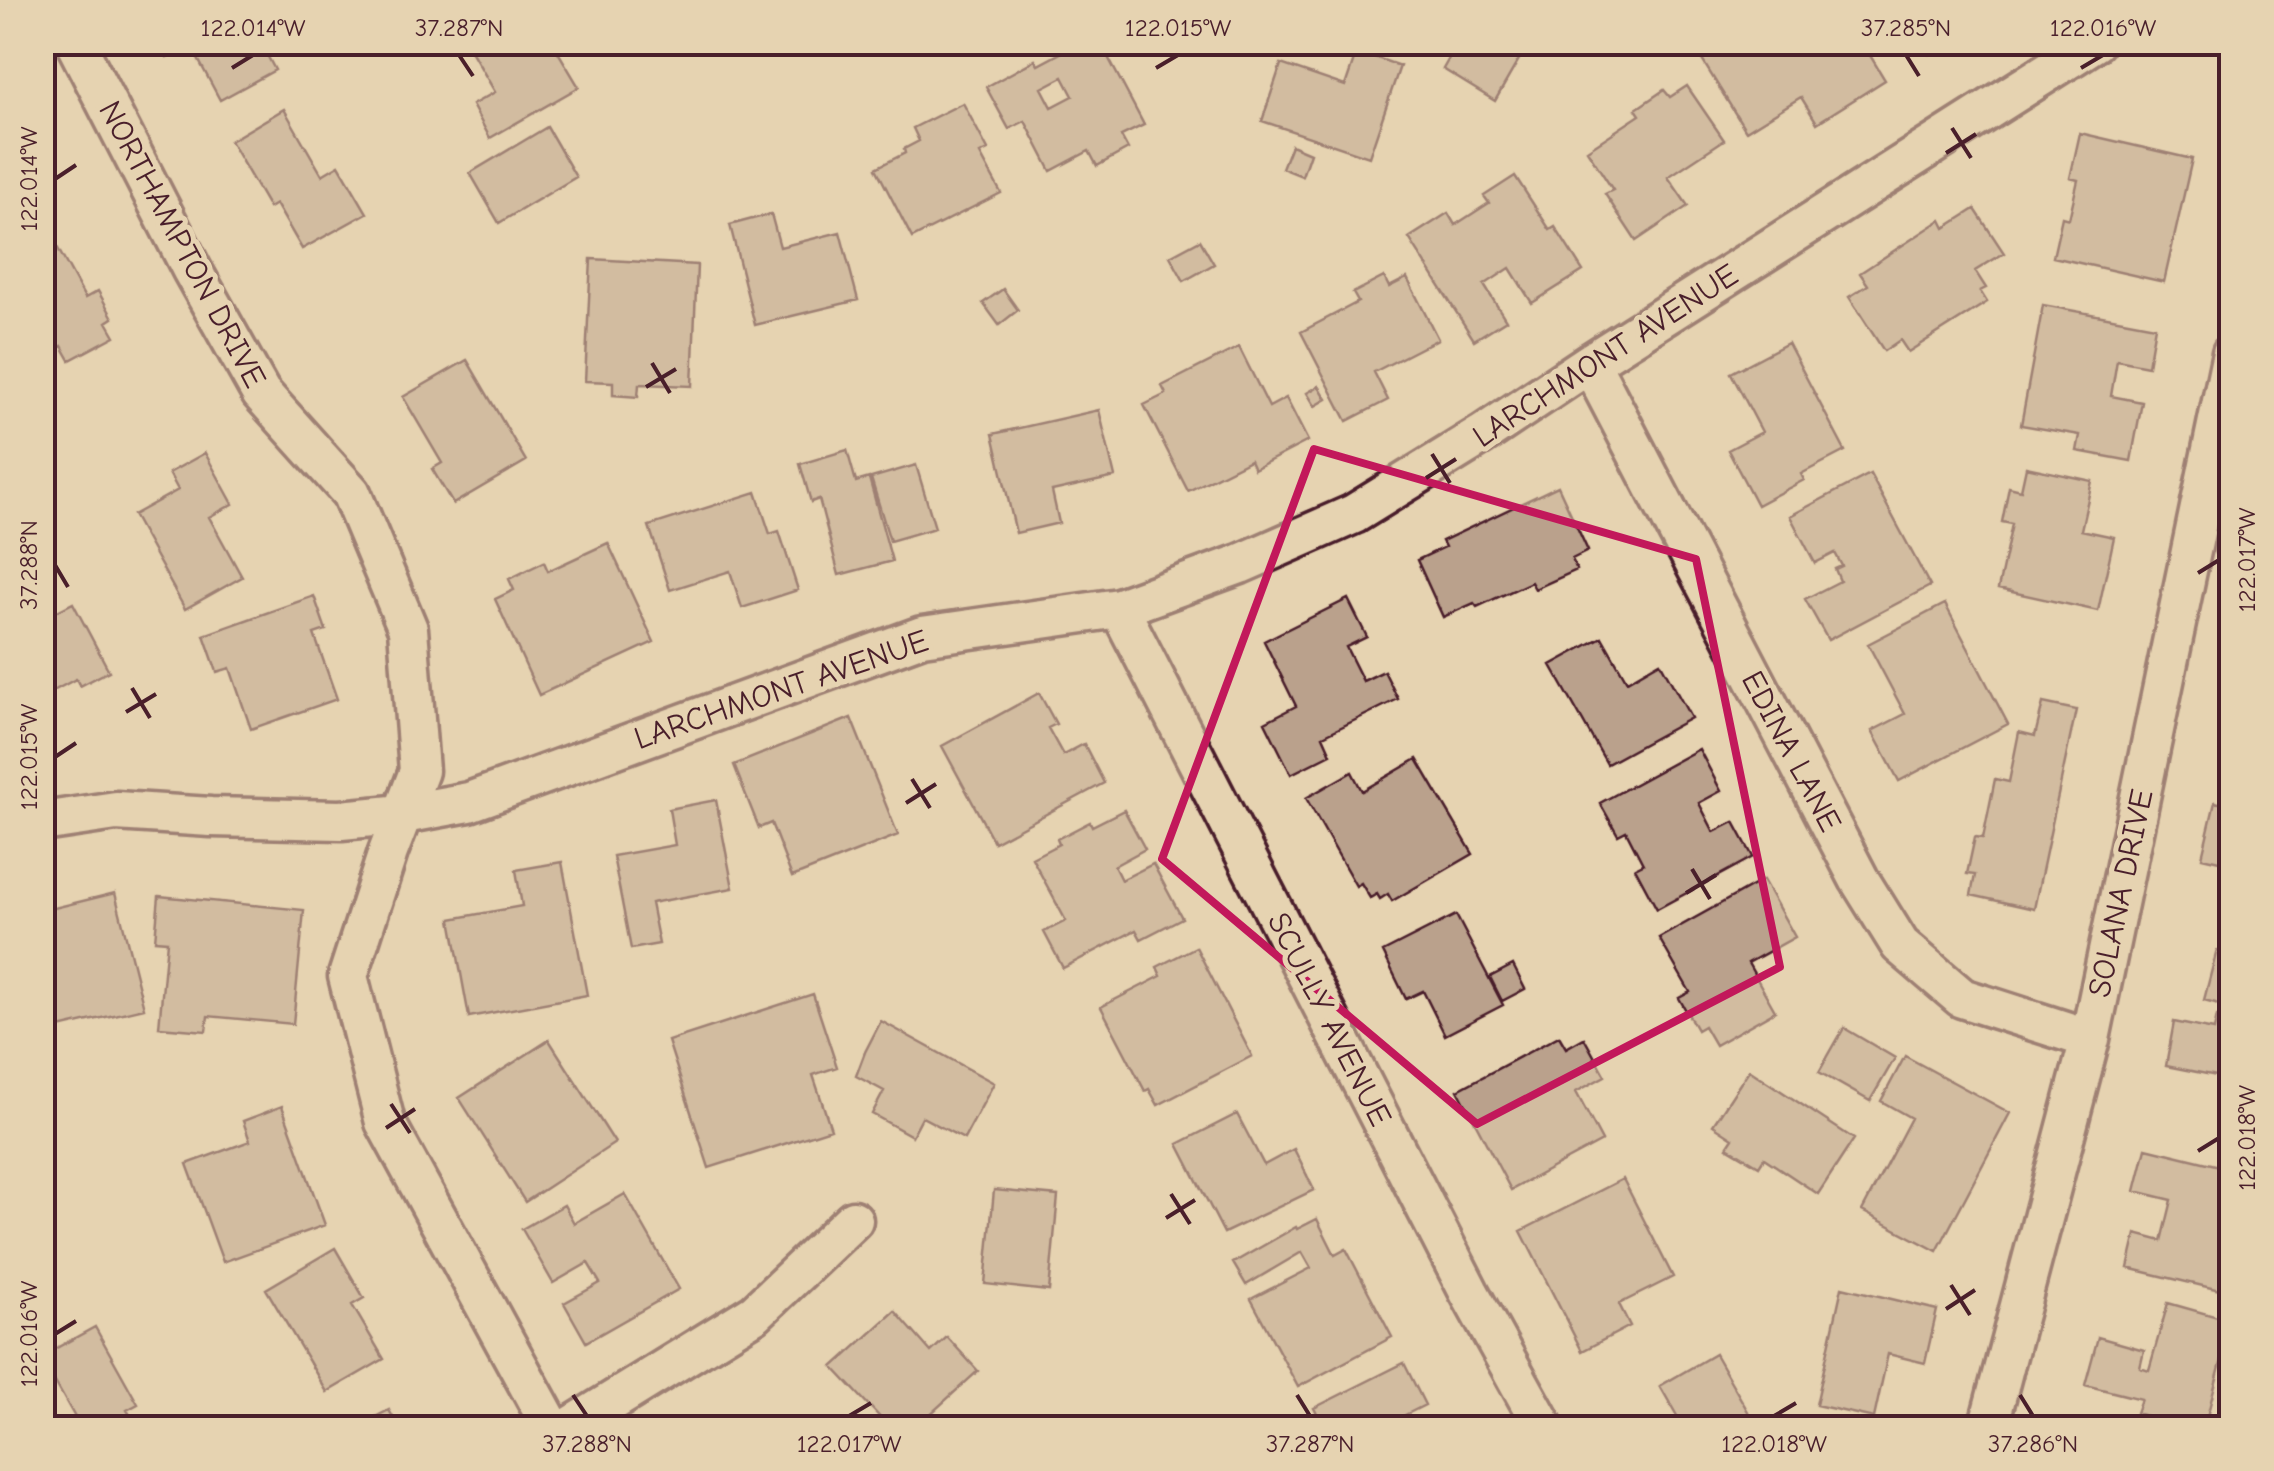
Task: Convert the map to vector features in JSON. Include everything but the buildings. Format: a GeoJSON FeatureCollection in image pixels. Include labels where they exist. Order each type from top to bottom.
{"type":"FeatureCollection","features":[{"type":"Feature","properties":{"kind":"street","name":"NORTHAMPTON DRIVE"},"geometry":{"type":"LineString","coordinates":[[75,42],[192,270],[262,394],[350,493],[408,629],[418,771],[348,976],[384,1122],[552,1428]]}},
{"type":"Feature","properties":{"kind":"street","name":"LARCHMONT AVENUE"},"geometry":{"type":"LineString","coordinates":[[42,822],[116,811],[340,820],[469,802],[922,636],[1119,608],[1240,564],[1354,514],[2095,42]]}},
{"type":"Feature","properties":{"kind":"street","name":"SOLANA DRIVE"},"geometry":{"type":"LineString","coordinates":[[1988,1428],[2090,1039],[2232,353]]}},
{"type":"Feature","properties":{"kind":"street","name":"EDINA LANE"},"geometry":{"type":"LineString","coordinates":[[1590,363],[1859,879],[1900,946],[1962,998],[2090,1039]]}},
{"type":"Feature","properties":{"kind":"street","name":"SCULLY AVENUE"},"geometry":{"type":"LineString","coordinates":[[1119,608],[1469,1292],[1544,1428]]}},
{"type":"Feature","properties":{"kind":"street"},"geometry":{"type":"LineString","coordinates":[[569,1428],[754,1314],[853,1220]]}},
{"type":"Feature","properties":{"kind":"highlighted area"},"geometry":{"type":"Polygon","coordinates":[[[1314,449],[1696,559],[1780,967],[1477,1124],[1162,859],[1314,449]]]}}]}
